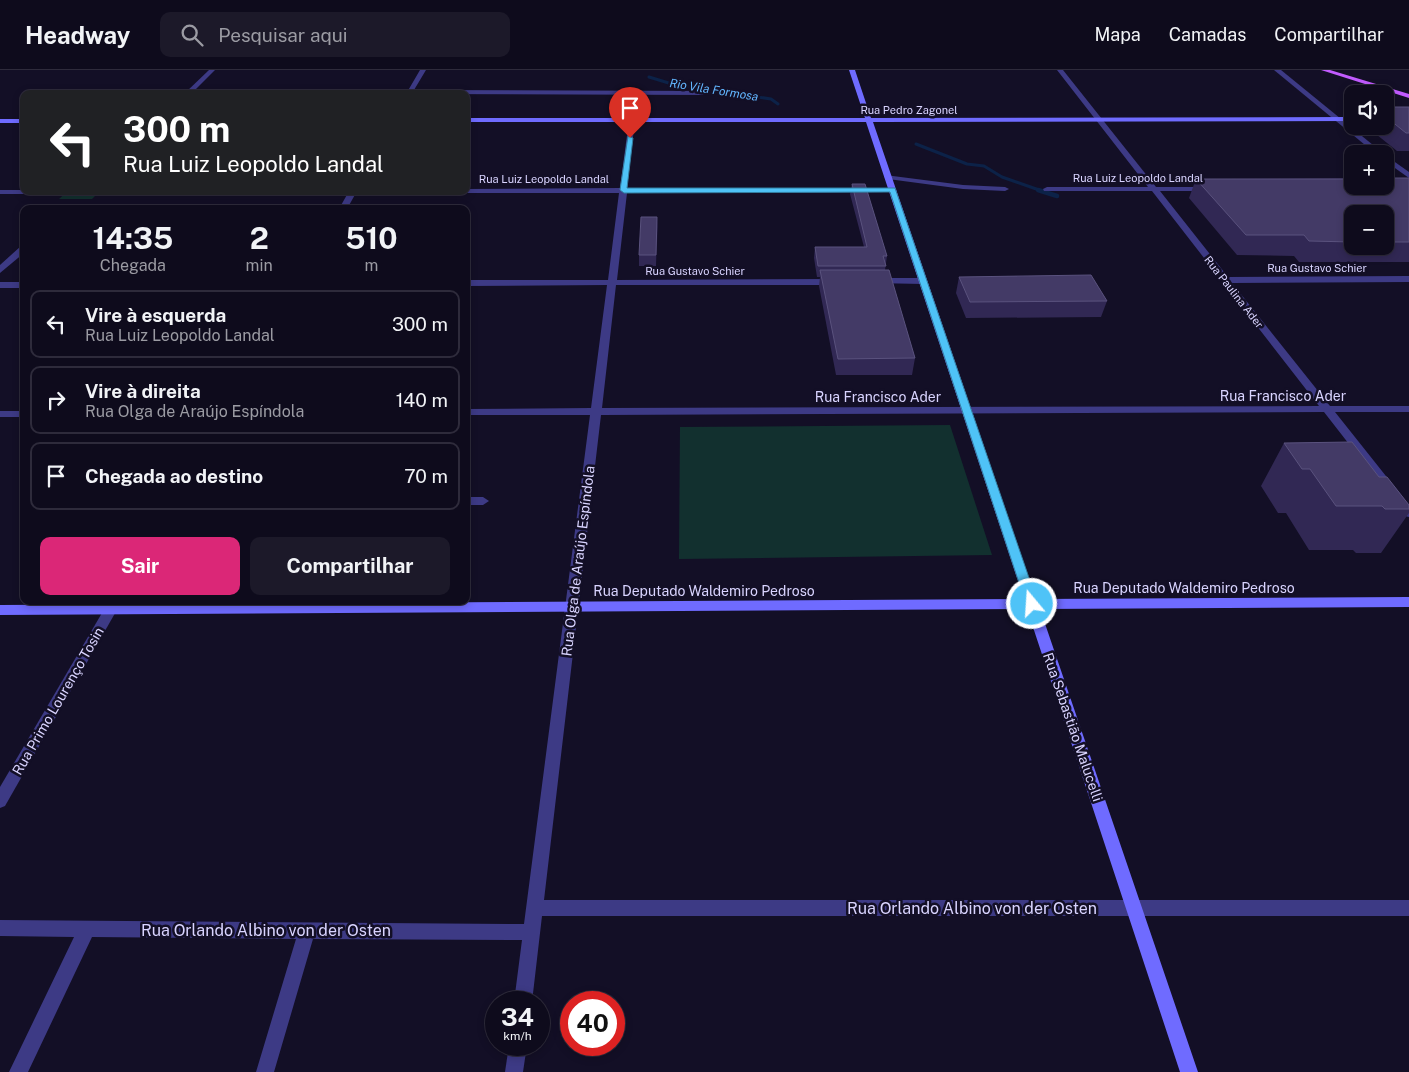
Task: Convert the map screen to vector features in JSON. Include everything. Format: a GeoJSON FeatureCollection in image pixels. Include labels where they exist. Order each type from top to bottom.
{"type":"FeatureCollection","features":[{"type":"Feature","properties":{"kind":"main road"},"geometry":{"type":"LineString","coordinates":[[1324,70],[1409,96]]}},
{"type":"Feature","properties":{"kind":"street"},"geometry":{"type":"LineString","coordinates":[[191,90],[212,70]]}},
{"type":"Feature","properties":{"kind":"street"},"geometry":{"type":"LineString","coordinates":[[412,90],[423,70]]}},
{"type":"Feature","properties":{"kind":"street","name":"Rua Sebastião Malucelli"},"geometry":{"type":"LineString","coordinates":[[852,70],[1189,1072]]}},
{"type":"Feature","properties":{"kind":"street","name":"Rua Paulina Ader"},"geometry":{"type":"LineString","coordinates":[[1060,70],[1409,513]]}},
{"type":"Feature","properties":{"kind":"street"},"geometry":{"type":"LineString","coordinates":[[1277,70],[1370,145]]}},
{"type":"Feature","properties":{"kind":"street"},"geometry":{"type":"LineString","coordinates":[[470,93],[708,93]]}},
{"type":"Feature","properties":{"kind":"street","name":"Rua Pedro Zagonel"},"geometry":{"type":"LineString","coordinates":[[470,120],[1344,119]]}},
{"type":"Feature","properties":{"kind":"street","name":"Rua Olga de Araújo Espíndola"},"geometry":{"type":"LineString","coordinates":[[524,991],[632,120]]}},
{"type":"Feature","properties":{"kind":"street"},"geometry":{"type":"LineString","coordinates":[[0,121],[20,121]]}},
{"type":"Feature","properties":{"kind":"street"},"geometry":{"type":"LineString","coordinates":[[1394,164],[1409,176]]}},
{"type":"Feature","properties":{"kind":"street"},"geometry":{"type":"LineString","coordinates":[[888,177],[963,188],[1005,189]]}},
{"type":"Feature","properties":{"kind":"street","name":"Rua Luiz Leopoldo Landal"},"geometry":{"type":"LineString","coordinates":[[1047,189],[1222,189]]}},
{"type":"Feature","properties":{"kind":"street","name":"Rua Luiz Leopoldo Landal"},"geometry":{"type":"LineString","coordinates":[[470,191],[893,190]]}},
{"type":"Feature","properties":{"kind":"street"},"geometry":{"type":"LineString","coordinates":[[0,192],[20,192]]}},
{"type":"Feature","properties":{"kind":"street"},"geometry":{"type":"LineString","coordinates":[[0,270],[20,252]]}},
{"type":"Feature","properties":{"kind":"street","name":"Rua Gustavo Schier"},"geometry":{"type":"LineString","coordinates":[[1225,280],[1409,279]]}},
{"type":"Feature","properties":{"kind":"street"},"geometry":{"type":"LineString","coordinates":[[867,281],[923,281]]}},
{"type":"Feature","properties":{"kind":"street","name":"Rua Gustavo Schier"},"geometry":{"type":"LineString","coordinates":[[470,283],[849,282]]}},
{"type":"Feature","properties":{"kind":"street"},"geometry":{"type":"LineString","coordinates":[[0,285],[20,285]]}},
{"type":"Feature","properties":{"kind":"street","name":"Rua Francisco Ader"},"geometry":{"type":"LineString","coordinates":[[470,412],[1409,409]]}},
{"type":"Feature","properties":{"kind":"street"},"geometry":{"type":"LineString","coordinates":[[0,414],[20,414]]}},
{"type":"Feature","properties":{"kind":"street"},"geometry":{"type":"LineString","coordinates":[[470,501],[483,501]]}},
{"type":"Feature","properties":{"kind":"street","name":"Rua Deputado Waldemiro Pedroso"},"geometry":{"type":"LineString","coordinates":[[0,610],[113,605],[572,607],[1409,602]]}},
{"type":"Feature","properties":{"kind":"street","name":"Rua Primo Lourenço Tosin"},"geometry":{"type":"LineString","coordinates":[[0,801],[113,605]]}},
{"type":"Feature","properties":{"kind":"street","name":"Rua Orlando Albino von der Osten"},"geometry":{"type":"LineString","coordinates":[[534,908],[1409,908]]}},
{"type":"Feature","properties":{"kind":"street","name":"Rua Orlando Albino von der Osten"},"geometry":{"type":"LineString","coordinates":[[0,928],[532,932]]}},
{"type":"Feature","properties":{"kind":"street"},"geometry":{"type":"LineString","coordinates":[[18,1072],[87,929]]}},
{"type":"Feature","properties":{"kind":"street"},"geometry":{"type":"LineString","coordinates":[[264,1072],[307,930]]}},
{"type":"Feature","properties":{"kind":"street"},"geometry":{"type":"LineString","coordinates":[[514,1072],[516,1056]]}},
{"type":"Feature","properties":{"kind":"green space"},"geometry":{"type":"Polygon","coordinates":[[[64,195],[96,195],[92,199],[59,199],[64,195]]]}},
{"type":"Feature","properties":{"kind":"green space"},"geometry":{"type":"Polygon","coordinates":[[[950,425],[992,555],[679,559],[680,427],[950,425]]]}},
{"type":"Feature","properties":{"kind":"building"},"geometry":{"type":"Polygon","coordinates":[[[1394,107],[1409,107],[1409,133],[1406,133],[1394,123],[1394,107]]]}},
{"type":"Feature","properties":{"kind":"building"},"geometry":{"type":"Polygon","coordinates":[[[1394,178],[1409,178],[1409,242],[1394,242],[1394,205],[1344,205],[1344,242],[1309,241],[1304,235],[1246,235],[1196,179],[1344,179],[1344,195],[1394,195],[1394,178]]]}},
{"type":"Feature","properties":{"kind":"building"},"geometry":{"type":"Polygon","coordinates":[[[852,184],[865,184],[887,256],[883,256],[886,266],[818,266],[815,247],[867,247],[852,184]]]}},
{"type":"Feature","properties":{"kind":"building"},"geometry":{"type":"Polygon","coordinates":[[[641,217],[657,217],[656,255],[639,255],[641,217]]]}},
{"type":"Feature","properties":{"kind":"building"},"geometry":{"type":"Polygon","coordinates":[[[820,270],[889,270],[915,358],[838,359],[820,270]]]}},
{"type":"Feature","properties":{"kind":"building"},"geometry":{"type":"Polygon","coordinates":[[[1091,275],[1107,301],[970,302],[959,277],[1091,275]]]}},
{"type":"Feature","properties":{"kind":"building"},"geometry":{"type":"Polygon","coordinates":[[[1352,442],[1379,477],[1387,477],[1409,505],[1409,509],[1385,509],[1382,506],[1336,506],[1310,469],[1302,469],[1284,443],[1352,442]]]}},
{"type":"Feature","properties":{"kind":"waterway","name":"Rio Vila Formosa"},"geometry":{"type":"LineString","coordinates":[[649,77],[672,84],[771,99],[778,104]]}},
{"type":"Feature","properties":{"kind":"waterway","name":"Rio Vila Formosa"},"geometry":{"type":"LineString","coordinates":[[916,144],[967,164],[984,166],[1002,177],[1042,191]]}},
{"type":"Feature","properties":{"kind":"waterway","name":"Rio Vila Formosa"},"geometry":{"type":"LineString","coordinates":[[1038,190],[1057,196]]}},
{"type":"Feature","properties":{"kind":"route"},"geometry":{"type":"LineString","coordinates":[[630,138],[624,190],[893,190],[1032,604]]}}]}
